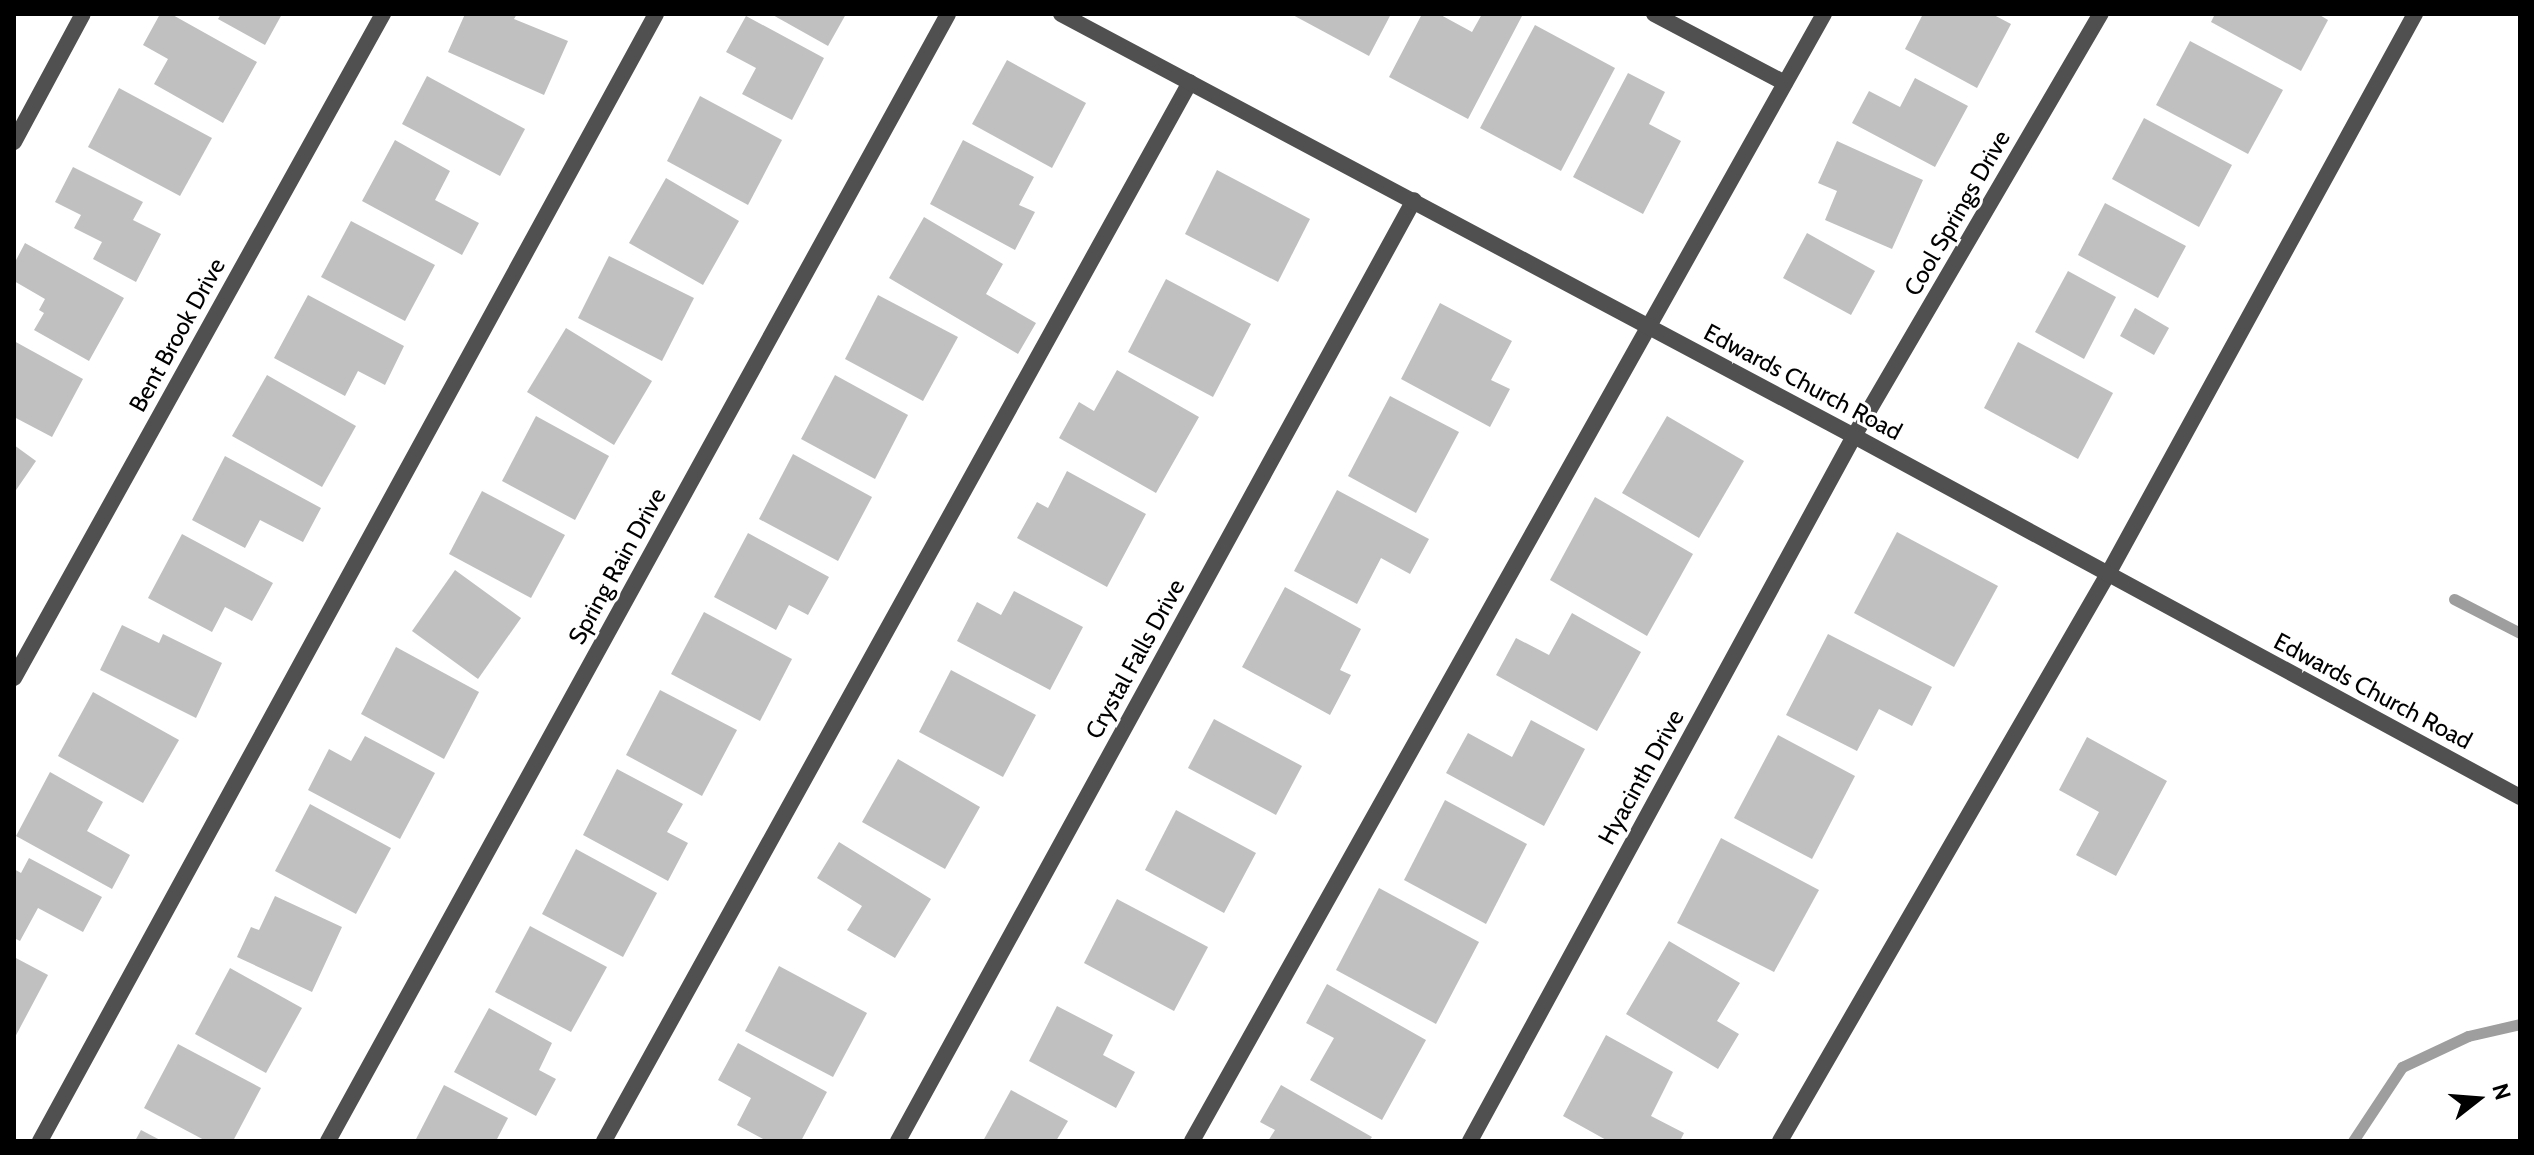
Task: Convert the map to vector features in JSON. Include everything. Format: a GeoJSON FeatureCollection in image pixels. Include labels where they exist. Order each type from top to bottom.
{"type":"FeatureCollection","features":[{"type":"Feature","properties":{"kind":"street"},"geometry":{"type":"LineString","coordinates":[[14,142],[83,14]]}},
{"type":"Feature","properties":{"kind":"street","name":"Bent Brook Drive"},"geometry":{"type":"LineString","coordinates":[[14,678],[383,14]]}},
{"type":"Feature","properties":{"kind":"street"},"geometry":{"type":"LineString","coordinates":[[40,1141],[656,14]]}},
{"type":"Feature","properties":{"kind":"street","name":"Spring Rain Drive"},"geometry":{"type":"LineString","coordinates":[[328,1141],[948,14]]}},
{"type":"Feature","properties":{"kind":"street","name":"Edwards Church Road"},"geometry":{"type":"LineString","coordinates":[[1061,14],[1854,436],[2520,797]]}},
{"type":"Feature","properties":{"kind":"street"},"geometry":{"type":"LineString","coordinates":[[1654,14],[1785,83]]}},
{"type":"Feature","properties":{"kind":"street"},"geometry":{"type":"LineString","coordinates":[[1192,1141],[1824,14]]}},
{"type":"Feature","properties":{"kind":"street","name":"Cool Springs Drive"},"geometry":{"type":"LineString","coordinates":[[1854,436],[2101,14]]}},
{"type":"Feature","properties":{"kind":"street"},"geometry":{"type":"LineString","coordinates":[[1780,1141],[2108,574],[2415,14]]}},
{"type":"Feature","properties":{"kind":"street"},"geometry":{"type":"LineString","coordinates":[[604,1141],[1190,82]]}},
{"type":"Feature","properties":{"kind":"street","name":"Crystal Falls Drive"},"geometry":{"type":"LineString","coordinates":[[898,1141],[1414,200]]}},
{"type":"Feature","properties":{"kind":"street","name":"Hyacinth Drive"},"geometry":{"type":"LineString","coordinates":[[1470,1141],[1854,436]]}},
{"type":"Feature","properties":{"kind":"building"},"geometry":{"type":"Polygon","coordinates":[[[160,14],[171,14],[257,62],[223,123],[154,84],[168,59],[143,45],[160,14]]]}},
{"type":"Feature","properties":{"kind":"building"},"geometry":{"type":"Polygon","coordinates":[[[221,14],[282,14],[265,45],[218,19],[221,14]]]}},
{"type":"Feature","properties":{"kind":"building"},"geometry":{"type":"Polygon","coordinates":[[[465,14],[517,14],[514,19],[568,41],[544,95],[448,52],[465,14]]]}},
{"type":"Feature","properties":{"kind":"building"},"geometry":{"type":"Polygon","coordinates":[[[771,14],[846,14],[828,46],[771,14]]]}},
{"type":"Feature","properties":{"kind":"building"},"geometry":{"type":"Polygon","coordinates":[[[1291,14],[1391,14],[1369,56],[1291,14]]]}},
{"type":"Feature","properties":{"kind":"building"},"geometry":{"type":"Polygon","coordinates":[[[1422,14],[1439,14],[1472,32],[1482,14],[1522,16],[1468,119],[1389,77],[1422,14]]]}},
{"type":"Feature","properties":{"kind":"building"},"geometry":{"type":"Polygon","coordinates":[[[1923,14],[1992,14],[2011,24],[1977,88],[1905,49],[1923,14]]]}},
{"type":"Feature","properties":{"kind":"building"},"geometry":{"type":"Polygon","coordinates":[[[2215,14],[2318,14],[2328,20],[2301,71],[2211,22],[2215,14]]]}},
{"type":"Feature","properties":{"kind":"building"},"geometry":{"type":"Polygon","coordinates":[[[746,16],[824,58],[792,120],[742,94],[756,68],[726,52],[746,16]]]}},
{"type":"Feature","properties":{"kind":"building"},"geometry":{"type":"Polygon","coordinates":[[[1535,25],[1615,68],[1561,171],[1480,128],[1535,25]]]}},
{"type":"Feature","properties":{"kind":"building"},"geometry":{"type":"Polygon","coordinates":[[[2190,41],[2283,90],[2248,154],[2156,105],[2190,41]]]}},
{"type":"Feature","properties":{"kind":"building"},"geometry":{"type":"Polygon","coordinates":[[[1007,60],[1086,103],[1052,168],[972,124],[1007,60]]]}},
{"type":"Feature","properties":{"kind":"building"},"geometry":{"type":"Polygon","coordinates":[[[1628,73],[1665,92],[1649,124],[1681,141],[1643,214],[1573,177],[1628,73]]]}},
{"type":"Feature","properties":{"kind":"building"},"geometry":{"type":"Polygon","coordinates":[[[427,76],[525,129],[500,176],[402,124],[427,76]]]}},
{"type":"Feature","properties":{"kind":"building"},"geometry":{"type":"Polygon","coordinates":[[[1915,78],[1968,106],[1935,167],[1852,123],[1869,91],[1900,107],[1915,78]]]}},
{"type":"Feature","properties":{"kind":"building"},"geometry":{"type":"Polygon","coordinates":[[[119,88],[212,138],[180,196],[88,147],[119,88]]]}},
{"type":"Feature","properties":{"kind":"building"},"geometry":{"type":"Polygon","coordinates":[[[700,96],[782,140],[748,205],[667,161],[700,96]]]}},
{"type":"Feature","properties":{"kind":"building"},"geometry":{"type":"Polygon","coordinates":[[[2144,118],[2232,165],[2199,227],[2112,179],[2144,118]]]}},
{"type":"Feature","properties":{"kind":"building"},"geometry":{"type":"Polygon","coordinates":[[[395,140],[450,171],[435,200],[479,223],[462,255],[362,201],[395,140]]]}},
{"type":"Feature","properties":{"kind":"building"},"geometry":{"type":"Polygon","coordinates":[[[963,140],[1034,177],[1019,205],[1035,212],[1015,250],[930,204],[963,140]]]}},
{"type":"Feature","properties":{"kind":"building"},"geometry":{"type":"Polygon","coordinates":[[[1837,141],[1923,180],[1892,249],[1825,220],[1837,191],[1818,183],[1837,141]]]}},
{"type":"Feature","properties":{"kind":"building"},"geometry":{"type":"Polygon","coordinates":[[[73,167],[143,202],[133,220],[161,234],[136,282],[93,259],[102,242],[74,228],[81,215],[55,202],[73,167]]]}},
{"type":"Feature","properties":{"kind":"building"},"geometry":{"type":"Polygon","coordinates":[[[1217,170],[1310,219],[1278,282],[1185,234],[1217,170]]]}},
{"type":"Feature","properties":{"kind":"building"},"geometry":{"type":"Polygon","coordinates":[[[666,178],[739,221],[703,285],[629,243],[666,178]]]}},
{"type":"Feature","properties":{"kind":"building"},"geometry":{"type":"Polygon","coordinates":[[[2105,203],[2186,246],[2158,298],[2078,255],[2105,203]]]}},
{"type":"Feature","properties":{"kind":"building"},"geometry":{"type":"Polygon","coordinates":[[[924,217],[1003,264],[986,294],[1036,323],[1018,354],[889,278],[924,217]]]}},
{"type":"Feature","properties":{"kind":"building"},"geometry":{"type":"Polygon","coordinates":[[[351,221],[435,265],[405,321],[321,277],[351,221]]]}},
{"type":"Feature","properties":{"kind":"building"},"geometry":{"type":"Polygon","coordinates":[[[1807,233],[1875,271],[1851,315],[1783,278],[1807,233]]]}},
{"type":"Feature","properties":{"kind":"building"},"geometry":{"type":"Polygon","coordinates":[[[25,243],[124,298],[89,361],[34,330],[44,313],[39,310],[45,299],[14,281],[14,264],[25,243]]]}},
{"type":"Feature","properties":{"kind":"building"},"geometry":{"type":"Polygon","coordinates":[[[609,256],[694,298],[662,361],[578,318],[609,256]]]}},
{"type":"Feature","properties":{"kind":"building"},"geometry":{"type":"Polygon","coordinates":[[[2068,271],[2116,297],[2084,359],[2035,332],[2068,271]]]}},
{"type":"Feature","properties":{"kind":"building"},"geometry":{"type":"Polygon","coordinates":[[[1166,279],[1251,324],[1213,397],[1128,352],[1166,279]]]}},
{"type":"Feature","properties":{"kind":"building"},"geometry":{"type":"Polygon","coordinates":[[[308,295],[404,346],[385,385],[358,371],[345,396],[274,358],[308,295]]]}},
{"type":"Feature","properties":{"kind":"building"},"geometry":{"type":"Polygon","coordinates":[[[878,295],[958,337],[923,401],[845,359],[878,295]]]}},
{"type":"Feature","properties":{"kind":"building"},"geometry":{"type":"Polygon","coordinates":[[[1440,303],[1512,341],[1491,380],[1510,389],[1490,427],[1401,379],[1440,303]]]}},
{"type":"Feature","properties":{"kind":"building"},"geometry":{"type":"Polygon","coordinates":[[[2135,308],[2169,328],[2154,355],[2120,336],[2135,308]]]}},
{"type":"Feature","properties":{"kind":"building"},"geometry":{"type":"Polygon","coordinates":[[[566,328],[652,381],[614,445],[527,392],[566,328]]]}},
{"type":"Feature","properties":{"kind":"building"},"geometry":{"type":"Polygon","coordinates":[[[14,341],[83,379],[52,437],[14,417],[14,341]]]}},
{"type":"Feature","properties":{"kind":"building"},"geometry":{"type":"Polygon","coordinates":[[[2018,342],[2113,393],[2078,459],[1984,408],[2018,342]]]}},
{"type":"Feature","properties":{"kind":"building"},"geometry":{"type":"Polygon","coordinates":[[[1117,370],[1199,417],[1156,493],[1059,438],[1079,402],[1094,411],[1117,370]]]}},
{"type":"Feature","properties":{"kind":"building"},"geometry":{"type":"Polygon","coordinates":[[[267,375],[356,426],[322,487],[232,436],[267,375]]]}},
{"type":"Feature","properties":{"kind":"building"},"geometry":{"type":"Polygon","coordinates":[[[835,375],[908,415],[875,479],[801,439],[835,375]]]}},
{"type":"Feature","properties":{"kind":"building"},"geometry":{"type":"Polygon","coordinates":[[[1390,396],[1459,432],[1416,513],[1348,476],[1390,396]]]}},
{"type":"Feature","properties":{"kind":"building"},"geometry":{"type":"Polygon","coordinates":[[[536,416],[609,456],[575,520],[502,481],[536,416]]]}},
{"type":"Feature","properties":{"kind":"building"},"geometry":{"type":"Polygon","coordinates":[[[1667,416],[1744,461],[1699,538],[1622,493],[1667,416]]]}},
{"type":"Feature","properties":{"kind":"building"},"geometry":{"type":"Polygon","coordinates":[[[14,445],[36,461],[14,493],[14,445]]]}},
{"type":"Feature","properties":{"kind":"building"},"geometry":{"type":"Polygon","coordinates":[[[793,454],[872,497],[838,561],[759,519],[793,454]]]}},
{"type":"Feature","properties":{"kind":"building"},"geometry":{"type":"Polygon","coordinates":[[[225,456],[321,508],[303,542],[260,520],[245,548],[192,520],[225,456]]]}},
{"type":"Feature","properties":{"kind":"building"},"geometry":{"type":"Polygon","coordinates":[[[1067,471],[1146,514],[1107,587],[1017,538],[1037,502],[1048,508],[1067,471]]]}},
{"type":"Feature","properties":{"kind":"building"},"geometry":{"type":"Polygon","coordinates":[[[1337,490],[1429,539],[1410,574],[1381,558],[1357,604],[1294,571],[1337,490]]]}},
{"type":"Feature","properties":{"kind":"building"},"geometry":{"type":"Polygon","coordinates":[[[482,491],[565,535],[531,598],[449,554],[482,491]]]}},
{"type":"Feature","properties":{"kind":"building"},"geometry":{"type":"Polygon","coordinates":[[[1595,497],[1693,554],[1647,636],[1550,580],[1595,497]]]}},
{"type":"Feature","properties":{"kind":"building"},"geometry":{"type":"Polygon","coordinates":[[[1897,532],[1998,586],[1954,667],[1854,613],[1897,532]]]}},
{"type":"Feature","properties":{"kind":"building"},"geometry":{"type":"Polygon","coordinates":[[[748,533],[829,577],[808,615],[789,605],[776,630],[714,597],[748,533]]]}},
{"type":"Feature","properties":{"kind":"building"},"geometry":{"type":"Polygon","coordinates":[[[182,534],[273,583],[252,621],[225,607],[212,632],[148,598],[182,534]]]}},
{"type":"Feature","properties":{"kind":"building"},"geometry":{"type":"Polygon","coordinates":[[[455,570],[521,618],[478,679],[412,631],[455,570]]]}},
{"type":"Feature","properties":{"kind":"building"},"geometry":{"type":"Polygon","coordinates":[[[1285,587],[1361,629],[1340,670],[1351,675],[1330,715],[1242,667],[1285,587]]]}},
{"type":"Feature","properties":{"kind":"building"},"geometry":{"type":"Polygon","coordinates":[[[1014,591],[1083,627],[1050,690],[957,641],[977,602],[1001,615],[1014,591]]]}},
{"type":"Feature","properties":{"kind":"building"},"geometry":{"type":"Polygon","coordinates":[[[704,612],[792,659],[760,721],[671,674],[704,612]]]}},
{"type":"Feature","properties":{"kind":"building"},"geometry":{"type":"Polygon","coordinates":[[[1572,613],[1641,652],[1597,731],[1496,675],[1516,638],[1549,655],[1572,613]]]}},
{"type":"Feature","properties":{"kind":"building"},"geometry":{"type":"Polygon","coordinates":[[[122,625],[159,643],[163,634],[222,663],[196,718],[100,670],[122,625]]]}},
{"type":"Feature","properties":{"kind":"building"},"geometry":{"type":"Polygon","coordinates":[[[1828,634],[1932,687],[1912,726],[1879,709],[1857,751],[1786,715],[1828,634]]]}},
{"type":"Feature","properties":{"kind":"building"},"geometry":{"type":"Polygon","coordinates":[[[396,647],[479,692],[444,759],[361,714],[396,647]]]}},
{"type":"Feature","properties":{"kind":"building"},"geometry":{"type":"Polygon","coordinates":[[[951,670],[1036,715],[1003,777],[919,732],[951,670]]]}},
{"type":"Feature","properties":{"kind":"building"},"geometry":{"type":"Polygon","coordinates":[[[660,690],[737,730],[702,796],[626,755],[660,690]]]}},
{"type":"Feature","properties":{"kind":"building"},"geometry":{"type":"Polygon","coordinates":[[[93,692],[179,740],[143,803],[58,756],[93,692]]]}},
{"type":"Feature","properties":{"kind":"building"},"geometry":{"type":"Polygon","coordinates":[[[1214,719],[1302,766],[1276,815],[1188,768],[1214,719]]]}},
{"type":"Feature","properties":{"kind":"building"},"geometry":{"type":"Polygon","coordinates":[[[1531,720],[1585,749],[1544,826],[1446,773],[1468,733],[1512,757],[1531,720]]]}},
{"type":"Feature","properties":{"kind":"building"},"geometry":{"type":"Polygon","coordinates":[[[1778,735],[1855,776],[1812,859],[1734,818],[1778,735]]]}},
{"type":"Feature","properties":{"kind":"building"},"geometry":{"type":"Polygon","coordinates":[[[365,736],[435,773],[400,839],[308,790],[329,749],[351,761],[365,736]]]}},
{"type":"Feature","properties":{"kind":"building"},"geometry":{"type":"Polygon","coordinates":[[[2087,737],[2167,781],[2116,876],[2076,855],[2099,812],[2059,790],[2087,737]]]}},
{"type":"Feature","properties":{"kind":"building"},"geometry":{"type":"Polygon","coordinates":[[[898,759],[980,807],[945,869],[862,822],[898,759]]]}},
{"type":"Feature","properties":{"kind":"building"},"geometry":{"type":"Polygon","coordinates":[[[617,769],[683,804],[667,832],[688,843],[668,881],[583,835],[617,769]]]}},
{"type":"Feature","properties":{"kind":"building"},"geometry":{"type":"Polygon","coordinates":[[[50,772],[103,802],[87,831],[130,855],[112,889],[16,836],[50,772]]]}},
{"type":"Feature","properties":{"kind":"building"},"geometry":{"type":"Polygon","coordinates":[[[1445,800],[1527,844],[1486,924],[1404,880],[1445,800]]]}},
{"type":"Feature","properties":{"kind":"building"},"geometry":{"type":"Polygon","coordinates":[[[310,804],[391,848],[356,914],[275,871],[310,804]]]}},
{"type":"Feature","properties":{"kind":"building"},"geometry":{"type":"Polygon","coordinates":[[[1176,810],[1256,853],[1224,913],[1145,870],[1176,810]]]}},
{"type":"Feature","properties":{"kind":"building"},"geometry":{"type":"Polygon","coordinates":[[[1721,838],[1819,890],[1774,972],[1677,923],[1721,838]]]}},
{"type":"Feature","properties":{"kind":"building"},"geometry":{"type":"Polygon","coordinates":[[[839,842],[931,899],[895,958],[847,930],[862,906],[817,878],[839,842]]]}},
{"type":"Feature","properties":{"kind":"building"},"geometry":{"type":"Polygon","coordinates":[[[576,849],[657,893],[623,957],[542,914],[576,849]]]}},
{"type":"Feature","properties":{"kind":"building"},"geometry":{"type":"Polygon","coordinates":[[[29,858],[102,897],[83,932],[38,908],[20,941],[14,938],[14,869],[21,873],[29,858]]]}},
{"type":"Feature","properties":{"kind":"building"},"geometry":{"type":"Polygon","coordinates":[[[1379,888],[1479,942],[1436,1024],[1336,970],[1379,888]]]}},
{"type":"Feature","properties":{"kind":"building"},"geometry":{"type":"Polygon","coordinates":[[[275,896],[342,927],[312,992],[237,957],[251,927],[259,930],[275,896]]]}},
{"type":"Feature","properties":{"kind":"building"},"geometry":{"type":"Polygon","coordinates":[[[1117,899],[1208,947],[1174,1011],[1084,963],[1117,899]]]}},
{"type":"Feature","properties":{"kind":"building"},"geometry":{"type":"Polygon","coordinates":[[[530,926],[607,967],[571,1032],[495,992],[530,926]]]}},
{"type":"Feature","properties":{"kind":"building"},"geometry":{"type":"Polygon","coordinates":[[[1669,941],[1740,983],[1717,1021],[1739,1034],[1718,1069],[1626,1014],[1669,941]]]}},
{"type":"Feature","properties":{"kind":"building"},"geometry":{"type":"Polygon","coordinates":[[[14,957],[48,975],[14,1039],[14,957]]]}},
{"type":"Feature","properties":{"kind":"building"},"geometry":{"type":"Polygon","coordinates":[[[779,966],[867,1013],[833,1077],[745,1031],[779,966]]]}},
{"type":"Feature","properties":{"kind":"building"},"geometry":{"type":"Polygon","coordinates":[[[230,968],[302,1008],[266,1073],[195,1034],[230,968]]]}},
{"type":"Feature","properties":{"kind":"building"},"geometry":{"type":"Polygon","coordinates":[[[1327,984],[1426,1040],[1382,1120],[1310,1080],[1334,1038],[1306,1023],[1327,984]]]}},
{"type":"Feature","properties":{"kind":"building"},"geometry":{"type":"Polygon","coordinates":[[[1057,1006],[1113,1035],[1103,1055],[1135,1072],[1116,1108],[1029,1061],[1057,1006]]]}},
{"type":"Feature","properties":{"kind":"building"},"geometry":{"type":"Polygon","coordinates":[[[489,1008],[552,1043],[539,1070],[556,1079],[536,1116],[454,1072],[489,1008]]]}},
{"type":"Feature","properties":{"kind":"building"},"geometry":{"type":"Polygon","coordinates":[[[1606,1035],[1673,1072],[1651,1116],[1684,1133],[1680,1141],[1608,1141],[1563,1116],[1606,1035]]]}},
{"type":"Feature","properties":{"kind":"building"},"geometry":{"type":"Polygon","coordinates":[[[738,1043],[827,1092],[801,1141],[767,1141],[737,1125],[751,1098],[718,1080],[738,1043]]]}},
{"type":"Feature","properties":{"kind":"building"},"geometry":{"type":"Polygon","coordinates":[[[178,1044],[261,1088],[233,1141],[206,1141],[144,1108],[178,1044]]]}},
{"type":"Feature","properties":{"kind":"building"},"geometry":{"type":"Polygon","coordinates":[[[444,1085],[508,1118],[496,1141],[415,1141],[444,1085]]]}},
{"type":"Feature","properties":{"kind":"building"},"geometry":{"type":"Polygon","coordinates":[[[1281,1085],[1372,1137],[1369,1141],[1268,1141],[1275,1130],[1260,1122],[1281,1085]]]}},
{"type":"Feature","properties":{"kind":"building"},"geometry":{"type":"Polygon","coordinates":[[[1011,1090],[1068,1121],[1056,1141],[983,1141],[1011,1090]]]}},
{"type":"Feature","properties":{"kind":"building"},"geometry":{"type":"Polygon","coordinates":[[[141,1130],[162,1141],[135,1141],[141,1130]]]}},
{"type":"Feature","properties":{"kind":"waterway"},"geometry":{"type":"LineString","coordinates":[[2454,599],[2520,633]]}},
{"type":"Feature","properties":{"kind":"waterway"},"geometry":{"type":"LineString","coordinates":[[2353,1141],[2402,1067],[2468,1036],[2520,1024]]}}]}
